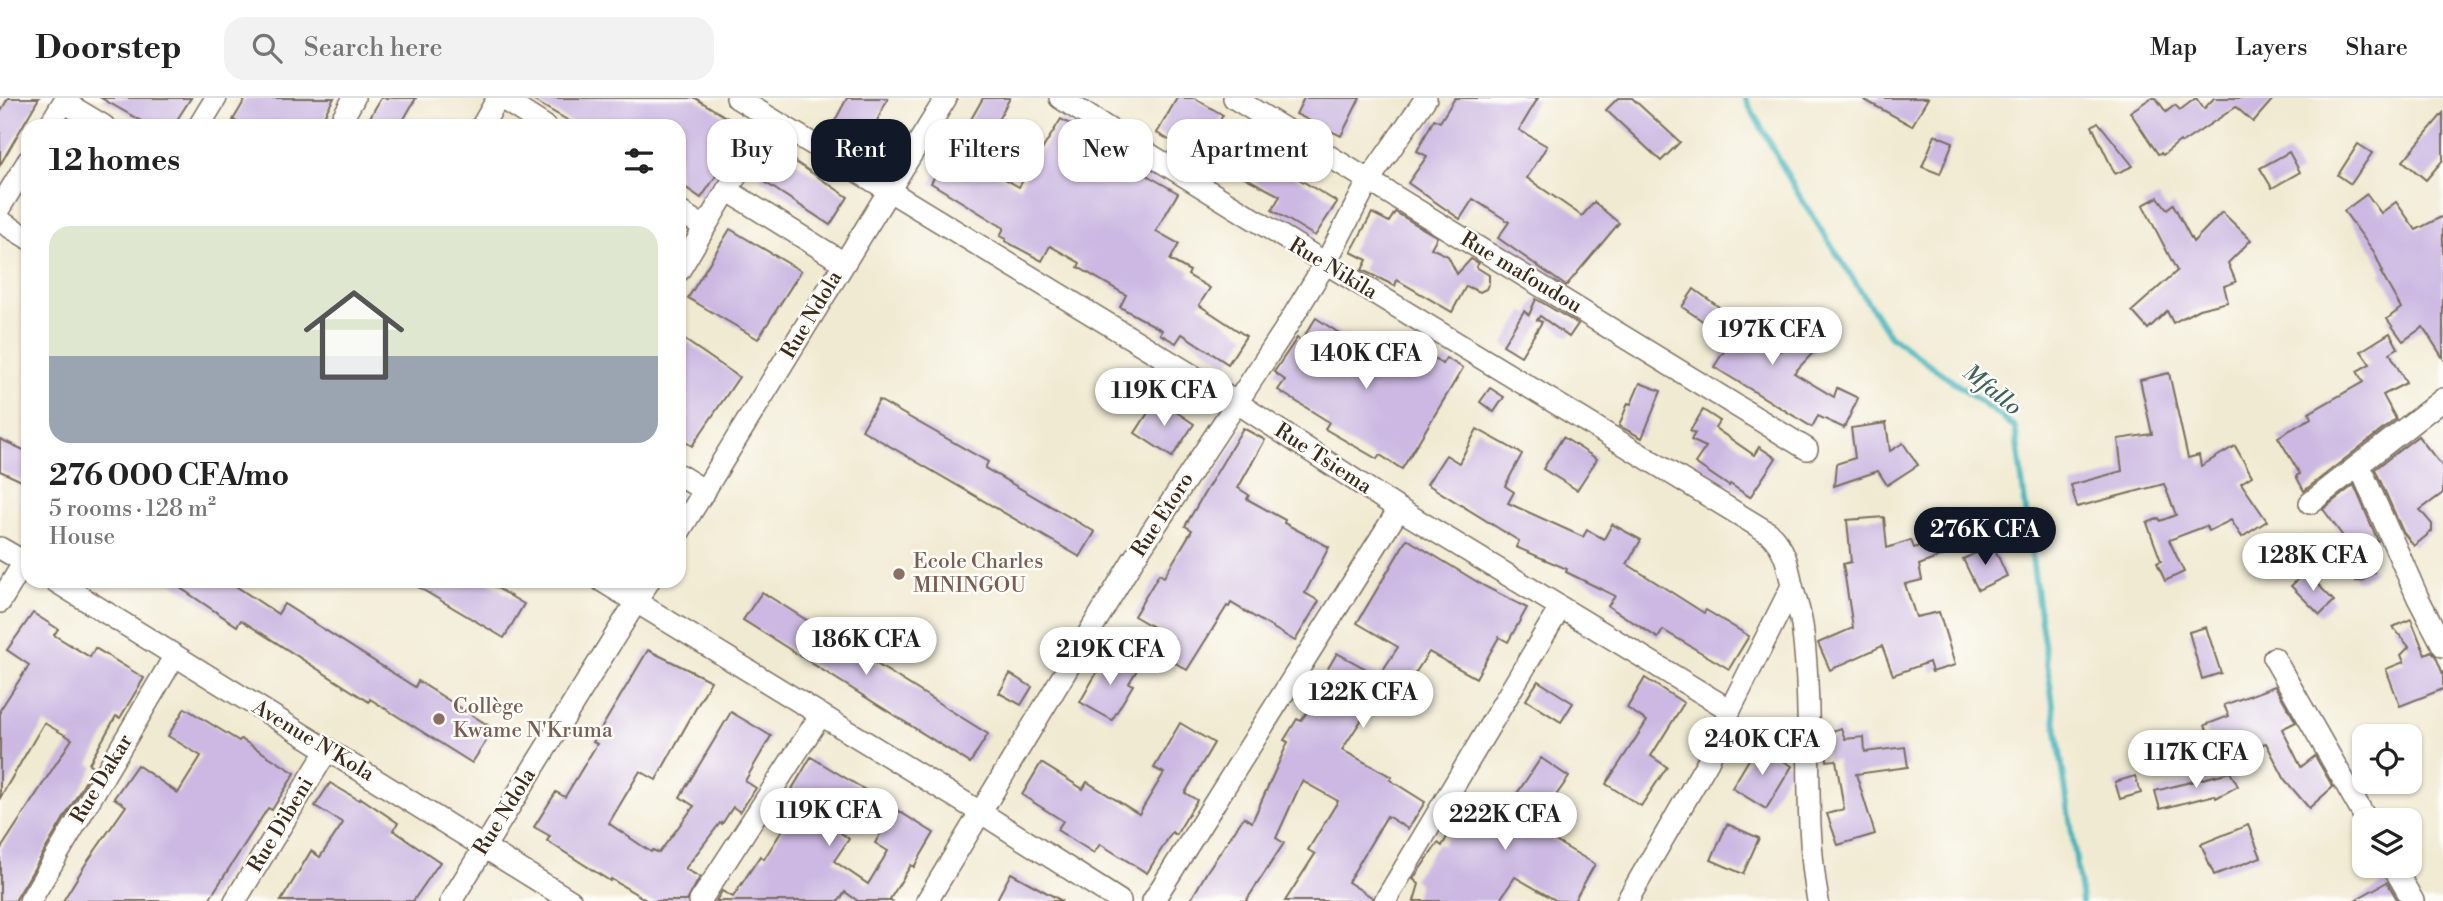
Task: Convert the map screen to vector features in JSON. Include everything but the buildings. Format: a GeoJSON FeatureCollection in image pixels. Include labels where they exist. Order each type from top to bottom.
{"type":"FeatureCollection","features":[{"type":"Feature","properties":{"kind":"street"},"geometry":{"type":"LineString","coordinates":[[203,119],[216,98]]}},
{"type":"Feature","properties":{"kind":"street"},"geometry":{"type":"LineString","coordinates":[[342,119],[354,98]]}},
{"type":"Feature","properties":{"kind":"street"},"geometry":{"type":"LineString","coordinates":[[486,119],[500,98],[534,119]]}},
{"type":"Feature","properties":{"kind":"street","name":"Rue Tsiema"},"geometry":{"type":"LineString","coordinates":[[737,98],[770,119]]}},
{"type":"Feature","properties":{"kind":"street","name":"Rue Ndola"},"geometry":{"type":"LineString","coordinates":[[686,521],[946,98]]}},
{"type":"Feature","properties":{"kind":"street","name":"Rue Nikila"},"geometry":{"type":"LineString","coordinates":[[1060,98],[1325,264],[1769,533],[1783,550],[1792,586]]}},
{"type":"Feature","properties":{"kind":"street","name":"Rue mafoudou"},"geometry":{"type":"LineString","coordinates":[[1234,98],[1807,449]]}},
{"type":"Feature","properties":{"kind":"street","name":"Rue Etoro"},"geometry":{"type":"LineString","coordinates":[[928,901],[1133,561],[1325,264],[1369,180],[1426,98]]}},
{"type":"Feature","properties":{"kind":"street"},"geometry":{"type":"LineString","coordinates":[[53,119],[65,100],[94,119]]}},
{"type":"Feature","properties":{"kind":"street","name":"Rue Tsiema"},"geometry":{"type":"LineString","coordinates":[[797,135],[1236,402],[1399,509],[1560,608],[1730,709]]}},
{"type":"Feature","properties":{"kind":"street"},"geometry":{"type":"LineString","coordinates":[[0,207],[21,172]]}},
{"type":"Feature","properties":{"kind":"street"},"geometry":{"type":"LineString","coordinates":[[686,259],[732,182]]}},
{"type":"Feature","properties":{"kind":"street"},"geometry":{"type":"LineString","coordinates":[[727,190],[844,263]]}},
{"type":"Feature","properties":{"kind":"street"},"geometry":{"type":"LineString","coordinates":[[686,216],[704,228]]}},
{"type":"Feature","properties":{"kind":"street"},"geometry":{"type":"LineString","coordinates":[[0,221],[21,234]]}},
{"type":"Feature","properties":{"kind":"street"},"geometry":{"type":"LineString","coordinates":[[2310,503],[2443,399]]}},
{"type":"Feature","properties":{"kind":"street"},"geometry":{"type":"LineString","coordinates":[[2359,465],[2418,598],[2443,646]]}},
{"type":"Feature","properties":{"kind":"street"},"geometry":{"type":"LineString","coordinates":[[686,479],[705,491]]}},
{"type":"Feature","properties":{"kind":"street"},"geometry":{"type":"LineString","coordinates":[[1153,901],[1399,509]]}},
{"type":"Feature","properties":{"kind":"street"},"geometry":{"type":"LineString","coordinates":[[0,548],[21,560]]}},
{"type":"Feature","properties":{"kind":"street"},"geometry":{"type":"LineString","coordinates":[[0,603],[21,571]]}},
{"type":"Feature","properties":{"kind":"street"},"geometry":{"type":"LineString","coordinates":[[1627,901],[1708,761],[1730,709],[1792,586]]}},
{"type":"Feature","properties":{"kind":"street"},"geometry":{"type":"LineString","coordinates":[[1792,586],[1803,630],[1808,695],[1809,814],[1818,901]]}},
{"type":"Feature","properties":{"kind":"street","name":"Avenue N'Kola"},"geometry":{"type":"LineString","coordinates":[[66,588],[571,901]]}},
{"type":"Feature","properties":{"kind":"street"},"geometry":{"type":"LineString","coordinates":[[613,588],[980,812],[1120,901]]}},
{"type":"Feature","properties":{"kind":"street","name":"Rue Ndola"},"geometry":{"type":"LineString","coordinates":[[451,901],[645,588]]}},
{"type":"Feature","properties":{"kind":"street"},"geometry":{"type":"LineString","coordinates":[[1385,901],[1560,608]]}},
{"type":"Feature","properties":{"kind":"street","name":"Rue Dakar"},"geometry":{"type":"LineString","coordinates":[[30,901],[174,657]]}},
{"type":"Feature","properties":{"kind":"street"},"geometry":{"type":"LineString","coordinates":[[2274,658],[2360,808]]}},
{"type":"Feature","properties":{"kind":"street"},"geometry":{"type":"LineString","coordinates":[[701,901],[820,716]]}},
{"type":"Feature","properties":{"kind":"street","name":"Rue Dibeni"},"geometry":{"type":"LineString","coordinates":[[235,901],[328,748]]}},
{"type":"Feature","properties":{"kind":"street"},"geometry":{"type":"LineString","coordinates":[[2400,878],[2413,901]]}},
{"type":"Feature","properties":{"kind":"waterway","name":"Mfallo"},"geometry":{"type":"LineString","coordinates":[[1745,98],[1797,192],[1889,335],[2015,427],[2082,901]]}},
{"type":"Feature","properties":{"kind":"place","name":"Ecole Charles MININGOU"},"geometry":{"type":"Point","coordinates":[899,574]}},
{"type":"Feature","properties":{"kind":"place","name":"Collège Kwame N'Kruma"},"geometry":{"type":"Point","coordinates":[439,719]}}]}
